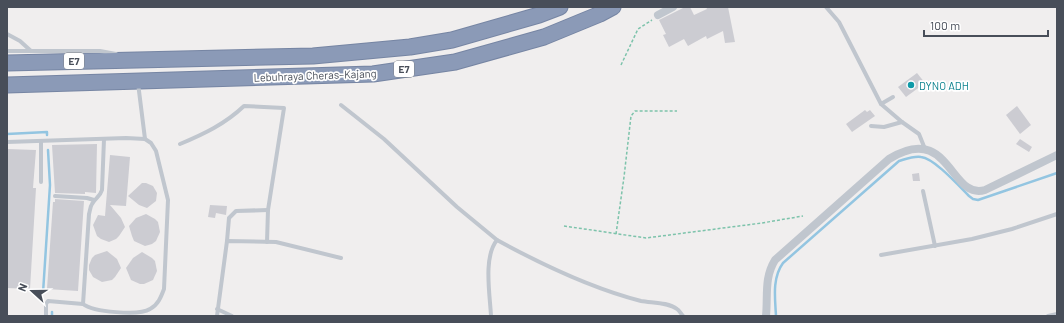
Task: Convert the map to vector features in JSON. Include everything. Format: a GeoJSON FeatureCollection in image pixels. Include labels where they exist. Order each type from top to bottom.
{"type":"FeatureCollection","features":[{"type":"Feature","properties":{"kind":"highway","name":"Lebuhraya Cheras–Kajang"},"geometry":{"type":"LineString","coordinates":[[7,63],[313,56],[410,47],[452,40],[539,15],[560,7]]}},
{"type":"Feature","properties":{"kind":"highway","name":"Lebuhraya Cheras–Kajang"},"geometry":{"type":"LineString","coordinates":[[7,85],[373,74],[455,62],[544,37],[600,14],[613,7]]}},
{"type":"Feature","properties":{"kind":"street"},"geometry":{"type":"LineString","coordinates":[[658,15],[673,7]]}},
{"type":"Feature","properties":{"kind":"street"},"geometry":{"type":"LineString","coordinates":[[766,316],[768,274],[771,266],[780,254],[889,159],[896,155],[910,149],[925,149],[937,155],[966,186],[972,191],[976,192],[985,190],[1057,155]]}},
{"type":"Feature","properties":{"kind":"lane"},"geometry":{"type":"LineString","coordinates":[[826,7],[839,22],[881,104],[919,134],[925,149]]}},
{"type":"Feature","properties":{"kind":"lane"},"geometry":{"type":"LineString","coordinates":[[7,34],[20,41],[32,51]]}},
{"type":"Feature","properties":{"kind":"lane"},"geometry":{"type":"LineString","coordinates":[[7,51],[100,51],[142,59]]}},
{"type":"Feature","properties":{"kind":"lane"},"geometry":{"type":"LineString","coordinates":[[138,81],[145,139]]}},
{"type":"Feature","properties":{"kind":"lane"},"geometry":{"type":"LineString","coordinates":[[881,104],[893,97]]}},
{"type":"Feature","properties":{"kind":"lane"},"geometry":{"type":"LineString","coordinates":[[341,105],[384,139],[457,207],[497,240],[556,269],[602,288],[634,299],[668,305],[677,309],[683,316]]}},
{"type":"Feature","properties":{"kind":"lane"},"geometry":{"type":"LineString","coordinates":[[180,144],[209,132],[232,117],[244,106],[284,108],[268,210],[266,242]]}},
{"type":"Feature","properties":{"kind":"lane"},"geometry":{"type":"LineString","coordinates":[[871,126],[884,127],[902,122]]}},
{"type":"Feature","properties":{"kind":"lane"},"geometry":{"type":"LineString","coordinates":[[7,142],[126,138],[145,139],[151,143],[156,151],[168,200],[164,289],[157,304],[144,312],[132,313],[93,309],[83,304],[48,301],[46,304],[46,316]]}},
{"type":"Feature","properties":{"kind":"lane"},"geometry":{"type":"LineString","coordinates":[[83,304],[89,214],[91,205],[94,200],[100,196],[102,190],[104,139]]}},
{"type":"Feature","properties":{"kind":"lane"},"geometry":{"type":"LineString","coordinates":[[41,141],[41,182]]}},
{"type":"Feature","properties":{"kind":"lane"},"geometry":{"type":"LineString","coordinates":[[923,191],[935,246]]}},
{"type":"Feature","properties":{"kind":"lane"},"geometry":{"type":"LineString","coordinates":[[56,196],[87,198],[94,200]]}},
{"type":"Feature","properties":{"kind":"lane"},"geometry":{"type":"LineString","coordinates":[[217,316],[229,218],[236,211],[268,210]]}},
{"type":"Feature","properties":{"kind":"lane"},"geometry":{"type":"LineString","coordinates":[[880,255],[972,239],[1012,229],[1057,214]]}},
{"type":"Feature","properties":{"kind":"lane"},"geometry":{"type":"LineString","coordinates":[[491,316],[489,272],[490,257],[494,244],[497,240]]}},
{"type":"Feature","properties":{"kind":"lane"},"geometry":{"type":"LineString","coordinates":[[227,241],[276,242],[341,258]]}},
{"type":"Feature","properties":{"kind":"lane"},"geometry":{"type":"LineString","coordinates":[[217,309],[232,316]]}},
{"type":"Feature","properties":{"kind":"lane"},"geometry":{"type":"LineString","coordinates":[[1048,316],[1057,314]]}},
{"type":"Feature","properties":{"kind":"path"},"geometry":{"type":"LineString","coordinates":[[621,65],[638,29],[658,15]]}},
{"type":"Feature","properties":{"kind":"path"},"geometry":{"type":"LineString","coordinates":[[616,234],[631,116],[635,111],[677,111]]}},
{"type":"Feature","properties":{"kind":"path"},"geometry":{"type":"LineString","coordinates":[[564,226],[646,238],[762,223],[803,216]]}},
{"type":"Feature","properties":{"kind":"building"},"geometry":{"type":"Polygon","coordinates":[[[685,7],[690,7],[694,15],[707,9],[706,7],[728,7],[735,42],[725,43],[723,31],[707,39],[706,36],[688,46],[684,39],[669,47],[663,35],[666,34],[659,20],[685,7]]]}},
{"type":"Feature","properties":{"kind":"building","name":"DYNO ADH"},"geometry":{"type":"Polygon","coordinates":[[[917,73],[925,83],[906,97],[898,87],[917,73]]]}},
{"type":"Feature","properties":{"kind":"building"},"geometry":{"type":"Polygon","coordinates":[[[1017,106],[1031,125],[1020,134],[1006,115],[1017,106]]]}},
{"type":"Feature","properties":{"kind":"building"},"geometry":{"type":"Polygon","coordinates":[[[865,110],[867,112],[870,110],[875,116],[852,132],[846,124],[865,110]]]}},
{"type":"Feature","properties":{"kind":"building"},"geometry":{"type":"Polygon","coordinates":[[[1020,139],[1032,147],[1029,152],[1016,144],[1020,139]]]}},
{"type":"Feature","properties":{"kind":"building"},"geometry":{"type":"Polygon","coordinates":[[[97,144],[96,193],[55,193],[52,145],[97,144]]]}},
{"type":"Feature","properties":{"kind":"building"},"geometry":{"type":"Polygon","coordinates":[[[7,149],[36,150],[33,188],[36,188],[30,289],[7,288],[7,149]]]}},
{"type":"Feature","properties":{"kind":"building"},"geometry":{"type":"Polygon","coordinates":[[[110,155],[130,157],[126,206],[110,205],[121,218],[125,227],[116,239],[109,242],[97,236],[93,225],[98,215],[105,216],[110,155]]]}},
{"type":"Feature","properties":{"kind":"building"},"geometry":{"type":"Polygon","coordinates":[[[919,173],[920,181],[913,181],[912,174],[919,173]]]}},
{"type":"Feature","properties":{"kind":"building"},"geometry":{"type":"Polygon","coordinates":[[[142,183],[153,186],[157,193],[156,201],[147,208],[139,205],[128,196],[142,183]]]}},
{"type":"Feature","properties":{"kind":"building"},"geometry":{"type":"Polygon","coordinates":[[[55,199],[84,201],[78,291],[47,289],[53,202],[55,202],[55,199]]]}},
{"type":"Feature","properties":{"kind":"building"},"geometry":{"type":"Polygon","coordinates":[[[210,205],[227,206],[226,215],[216,213],[215,218],[208,217],[210,205]]]}},
{"type":"Feature","properties":{"kind":"building"},"geometry":{"type":"Polygon","coordinates":[[[146,214],[158,222],[160,232],[156,241],[145,246],[134,241],[129,226],[136,218],[146,214]]]}},
{"type":"Feature","properties":{"kind":"building"},"geometry":{"type":"Polygon","coordinates":[[[107,251],[117,259],[121,268],[112,280],[102,282],[93,277],[89,270],[89,265],[95,255],[107,251]]]}},
{"type":"Feature","properties":{"kind":"building"},"geometry":{"type":"Polygon","coordinates":[[[142,252],[155,261],[157,271],[153,280],[140,284],[131,280],[126,268],[133,258],[142,252]]]}},
{"type":"Feature","properties":{"kind":"waterway"},"geometry":{"type":"LineString","coordinates":[[7,134],[47,132],[47,135]]}},
{"type":"Feature","properties":{"kind":"waterway"},"geometry":{"type":"LineString","coordinates":[[43,293],[50,185],[48,150]]}},
{"type":"Feature","properties":{"kind":"waterway"},"geometry":{"type":"LineString","coordinates":[[776,316],[776,282],[777,275],[783,263],[899,161],[921,157],[933,162],[969,196],[978,200],[1057,173]]}},
{"type":"Feature","properties":{"kind":"place","name":"DYNO ADH"},"geometry":{"type":"Point","coordinates":[911,85]}}]}
